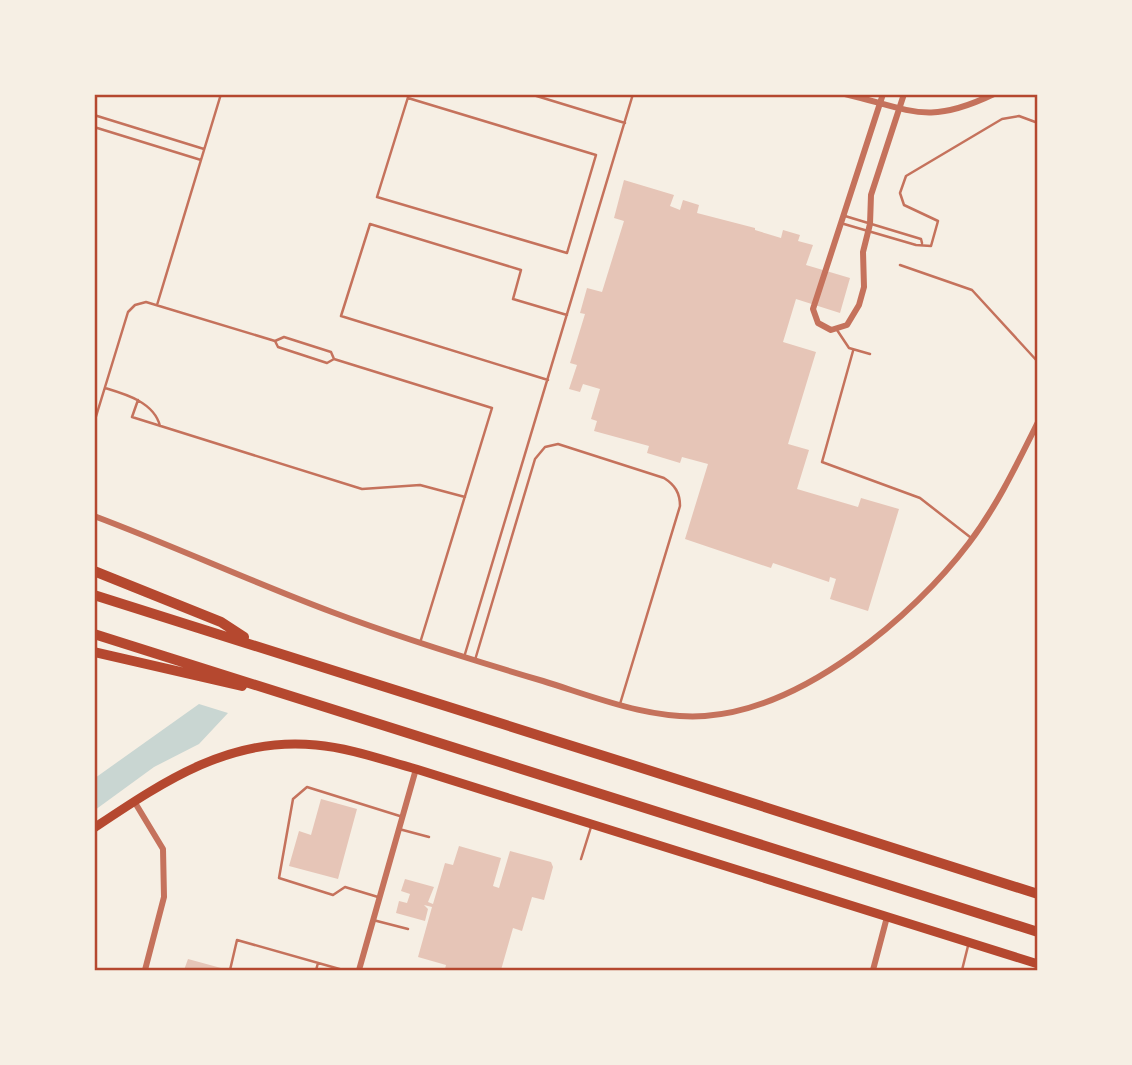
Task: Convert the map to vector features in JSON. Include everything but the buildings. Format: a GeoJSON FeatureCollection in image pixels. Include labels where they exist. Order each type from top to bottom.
{"type":"FeatureCollection","features":[{"type":"Feature","properties":{"kind":"highway"},"geometry":{"type":"LineString","coordinates":[[94,571],[221,622],[255,644]]}},
{"type":"Feature","properties":{"kind":"highway"},"geometry":{"type":"LineString","coordinates":[[94,595],[1038,894]]}},
{"type":"Feature","properties":{"kind":"highway"},"geometry":{"type":"LineString","coordinates":[[94,634],[1038,932]]}},
{"type":"Feature","properties":{"kind":"highway"},"geometry":{"type":"LineString","coordinates":[[94,652],[318,703]]}},
{"type":"Feature","properties":{"kind":"main road"},"geometry":{"type":"LineString","coordinates":[[94,828],[192,766],[219,756],[295,743],[344,749],[416,769],[1038,964]]}},
{"type":"Feature","properties":{"kind":"street"},"geometry":{"type":"LineString","coordinates":[[845,94],[921,114],[966,108],[994,94]]}},
{"type":"Feature","properties":{"kind":"street"},"geometry":{"type":"LineString","coordinates":[[883,94],[813,309],[815,319],[821,327],[837,330],[851,321],[862,296],[863,252],[869,228],[871,195],[904,94]]}},
{"type":"Feature","properties":{"kind":"street"},"geometry":{"type":"LineString","coordinates":[[94,516],[329,611],[475,661],[620,705],[669,715],[708,716],[732,712],[788,691],[860,648],[901,616],[972,538],[1014,471],[1038,422]]}},
{"type":"Feature","properties":{"kind":"street"},"geometry":{"type":"LineString","coordinates":[[359,971],[416,769]]}},
{"type":"Feature","properties":{"kind":"street"},"geometry":{"type":"LineString","coordinates":[[134,801],[163,849],[164,897],[145,971]]}},
{"type":"Feature","properties":{"kind":"street"},"geometry":{"type":"LineString","coordinates":[[873,971],[887,917]]}},
{"type":"Feature","properties":{"kind":"lane"},"geometry":{"type":"LineString","coordinates":[[157,305],[221,94]]}},
{"type":"Feature","properties":{"kind":"lane"},"geometry":{"type":"LineString","coordinates":[[530,94],[625,123]]}},
{"type":"Feature","properties":{"kind":"lane"},"geometry":{"type":"LineString","coordinates":[[464,657],[633,94]]}},
{"type":"Feature","properties":{"kind":"lane"},"geometry":{"type":"LineString","coordinates":[[408,96],[596,155],[567,253],[377,197],[408,96]]}},
{"type":"Feature","properties":{"kind":"lane"},"geometry":{"type":"LineString","coordinates":[[94,115],[204,149]]}},
{"type":"Feature","properties":{"kind":"lane"},"geometry":{"type":"LineString","coordinates":[[842,219],[869,228],[918,238],[922,243],[931,246],[938,220],[910,210],[902,202],[900,193],[909,173],[1002,119],[1019,116],[1038,123]]}},
{"type":"Feature","properties":{"kind":"lane"},"geometry":{"type":"LineString","coordinates":[[94,127],[201,160]]}},
{"type":"Feature","properties":{"kind":"lane"},"geometry":{"type":"LineString","coordinates":[[842,219],[916,246],[922,243]]}},
{"type":"Feature","properties":{"kind":"lane"},"geometry":{"type":"LineString","coordinates":[[548,380],[341,316],[369,224],[522,270],[513,299],[567,315]]}},
{"type":"Feature","properties":{"kind":"lane"},"geometry":{"type":"LineString","coordinates":[[901,265],[972,290],[1038,362]]}},
{"type":"Feature","properties":{"kind":"lane"},"geometry":{"type":"LineString","coordinates":[[94,423],[128,312],[140,303],[157,305],[275,341],[278,347],[329,363],[334,359]]}},
{"type":"Feature","properties":{"kind":"lane"},"geometry":{"type":"LineString","coordinates":[[837,330],[853,351],[870,354]]}},
{"type":"Feature","properties":{"kind":"lane"},"geometry":{"type":"LineString","coordinates":[[275,341],[281,336],[331,352],[334,359],[492,408],[420,643]]}},
{"type":"Feature","properties":{"kind":"lane"},"geometry":{"type":"LineString","coordinates":[[853,351],[822,462],[920,498],[972,538]]}},
{"type":"Feature","properties":{"kind":"lane"},"geometry":{"type":"LineString","coordinates":[[105,388],[138,400],[158,419],[160,427]]}},
{"type":"Feature","properties":{"kind":"lane"},"geometry":{"type":"LineString","coordinates":[[138,400],[132,418],[362,489],[420,485],[465,497]]}},
{"type":"Feature","properties":{"kind":"lane"},"geometry":{"type":"LineString","coordinates":[[475,661],[535,459],[545,447],[558,444],[664,478],[674,485],[679,495],[680,506],[620,705]]}},
{"type":"Feature","properties":{"kind":"lane"},"geometry":{"type":"LineString","coordinates":[[379,897],[345,887],[333,895],[278,878],[293,799],[307,787],[402,817]]}},
{"type":"Feature","properties":{"kind":"lane"},"geometry":{"type":"LineString","coordinates":[[582,859],[592,824]]}},
{"type":"Feature","properties":{"kind":"lane"},"geometry":{"type":"LineString","coordinates":[[399,829],[429,837]]}},
{"type":"Feature","properties":{"kind":"lane"},"geometry":{"type":"LineString","coordinates":[[373,920],[408,929]]}},
{"type":"Feature","properties":{"kind":"lane"},"geometry":{"type":"LineString","coordinates":[[230,971],[237,940],[343,971]]}},
{"type":"Feature","properties":{"kind":"lane"},"geometry":{"type":"LineString","coordinates":[[962,971],[969,943]]}},
{"type":"Feature","properties":{"kind":"lane"},"geometry":{"type":"LineString","coordinates":[[316,971],[318,963]]}},
{"type":"Feature","properties":{"kind":"shaded area"},"geometry":{"type":"Polygon","coordinates":[[[199,704],[228,713],[199,744],[154,767],[95,810],[95,778],[199,704]]]}}]}
